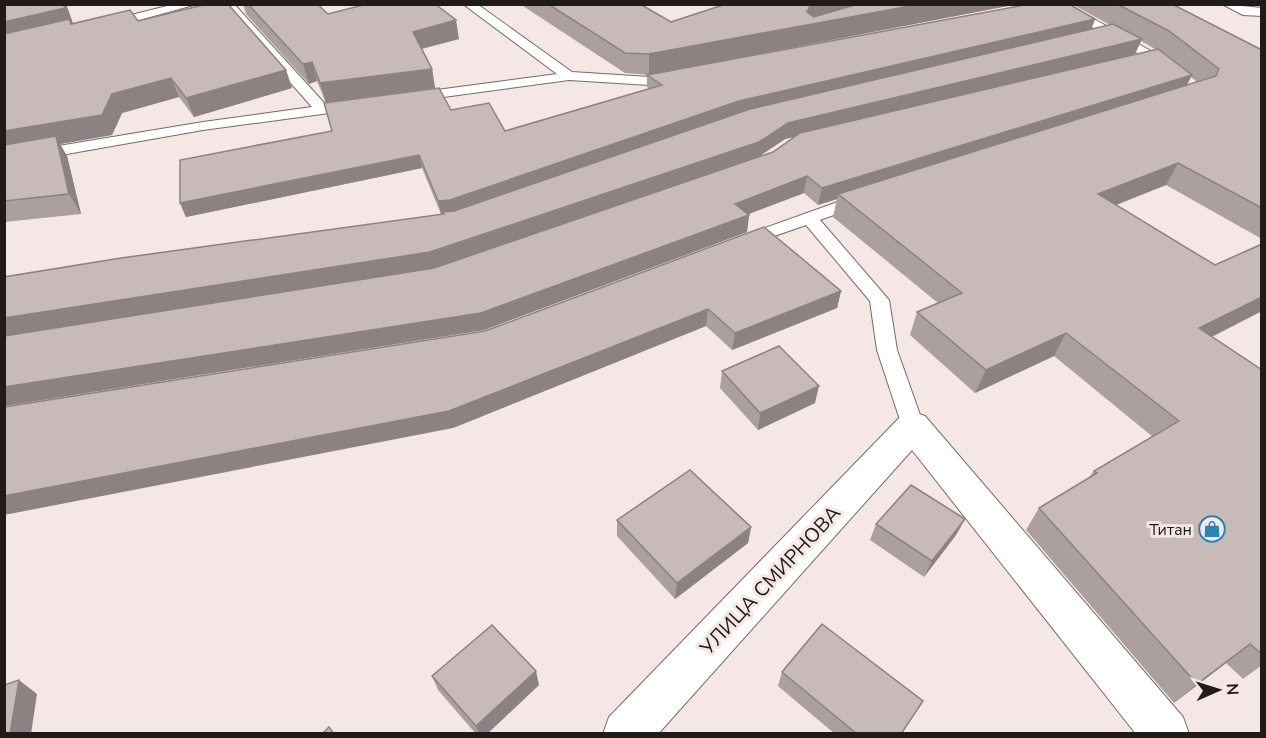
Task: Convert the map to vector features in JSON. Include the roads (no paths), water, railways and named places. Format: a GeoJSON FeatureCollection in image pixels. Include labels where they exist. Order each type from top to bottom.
{"type":"FeatureCollection","features":[{"type":"Feature","properties":{"kind":"street","name":"УЛИЦА СМИРНОВА"},"geometry":{"type":"LineString","coordinates":[[626,734],[914,426]]}},
{"type":"Feature","properties":{"kind":"street"},"geometry":{"type":"LineString","coordinates":[[914,426],[1166,734]]}},
{"type":"Feature","properties":{"kind":"lane"},"geometry":{"type":"LineString","coordinates":[[98,27],[191,4]]}},
{"type":"Feature","properties":{"kind":"lane"},"geometry":{"type":"LineString","coordinates":[[227,4],[322,110]]}},
{"type":"Feature","properties":{"kind":"lane"},"geometry":{"type":"LineString","coordinates":[[469,4],[569,76]]}},
{"type":"Feature","properties":{"kind":"lane"},"geometry":{"type":"LineString","coordinates":[[1228,4],[1247,12],[1262,12]]}},
{"type":"Feature","properties":{"kind":"lane"},"geometry":{"type":"LineString","coordinates":[[1052,5],[1109,32],[1153,56],[1172,70]]}},
{"type":"Feature","properties":{"kind":"lane"},"geometry":{"type":"LineString","coordinates":[[1086,38],[1109,32]]}},
{"type":"Feature","properties":{"kind":"lane"},"geometry":{"type":"LineString","coordinates":[[1119,64],[1153,56]]}},
{"type":"Feature","properties":{"kind":"lane"},"geometry":{"type":"LineString","coordinates":[[405,99],[569,76],[649,81],[684,75]]}},
{"type":"Feature","properties":{"kind":"lane"},"geometry":{"type":"LineString","coordinates":[[4,160],[203,126],[369,104]]}},
{"type":"Feature","properties":{"kind":"lane"},"geometry":{"type":"LineString","coordinates":[[731,247],[808,217],[886,191]]}},
{"type":"Feature","properties":{"kind":"lane"},"geometry":{"type":"LineString","coordinates":[[808,217],[879,300],[887,350],[914,426]]}},
{"type":"Feature","properties":{"kind":"place","name":"Титан"},"geometry":{"type":"Point","coordinates":[1212,529]}}]}
